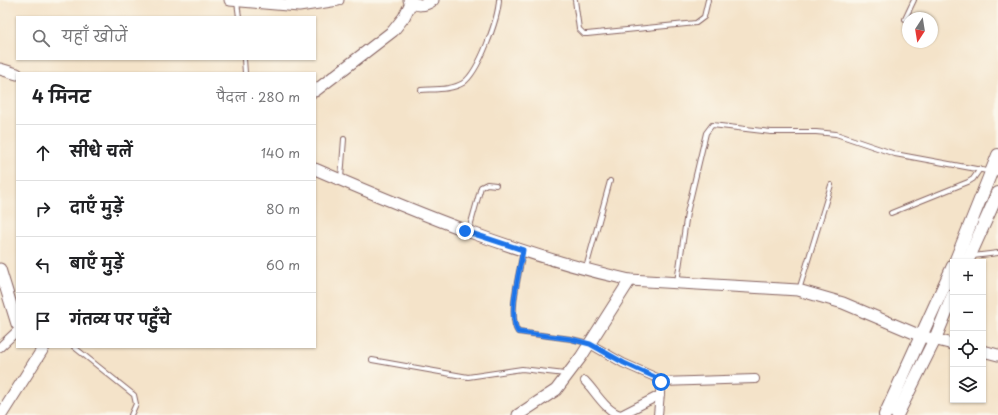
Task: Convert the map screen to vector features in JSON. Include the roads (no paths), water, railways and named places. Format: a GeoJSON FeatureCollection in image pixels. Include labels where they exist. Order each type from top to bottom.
{"type":"FeatureCollection","features":[{"type":"Feature","properties":{"kind":"main road"},"geometry":{"type":"LineString","coordinates":[[961,259],[990,171],[998,155]]}},
{"type":"Feature","properties":{"kind":"main road"},"geometry":{"type":"LineString","coordinates":[[961,259],[998,193]]}},
{"type":"Feature","properties":{"kind":"main road"},"geometry":{"type":"LineString","coordinates":[[884,415],[921,336],[950,280]]}},
{"type":"Feature","properties":{"kind":"main road"},"geometry":{"type":"LineString","coordinates":[[897,415],[934,339],[950,302]]}},
{"type":"Feature","properties":{"kind":"street"},"geometry":{"type":"LineString","coordinates":[[235,0],[299,6],[338,0]]}},
{"type":"Feature","properties":{"kind":"street"},"geometry":{"type":"LineString","coordinates":[[316,90],[393,31],[404,17],[410,1],[422,5],[433,0]]}},
{"type":"Feature","properties":{"kind":"street"},"geometry":{"type":"LineString","coordinates":[[0,69],[16,74]]}},
{"type":"Feature","properties":{"kind":"street"},"geometry":{"type":"LineString","coordinates":[[316,169],[469,233],[586,269],[630,280],[798,290],[843,303],[921,336],[950,343]]}},
{"type":"Feature","properties":{"kind":"street"},"geometry":{"type":"LineString","coordinates":[[0,269],[16,321]]}},
{"type":"Feature","properties":{"kind":"street"},"geometry":{"type":"LineString","coordinates":[[518,415],[556,390],[590,344],[630,280]]}},
{"type":"Feature","properties":{"kind":"street"},"geometry":{"type":"LineString","coordinates":[[0,347],[16,332]]}},
{"type":"Feature","properties":{"kind":"street"},"geometry":{"type":"LineString","coordinates":[[590,344],[624,363],[657,378],[661,382],[755,379]]}},
{"type":"Feature","properties":{"kind":"street"},"geometry":{"type":"LineString","coordinates":[[5,414],[34,352]]}},
{"type":"Feature","properties":{"kind":"street"},"geometry":{"type":"LineString","coordinates":[[986,352],[998,355]]}},
{"type":"Feature","properties":{"kind":"street"},"geometry":{"type":"LineString","coordinates":[[585,380],[615,414],[621,415],[660,395]]}},
{"type":"Feature","properties":{"kind":"street"},"geometry":{"type":"LineString","coordinates":[[658,415],[661,382]]}},
{"type":"Feature","properties":{"kind":"lane"},"geometry":{"type":"LineString","coordinates":[[235,0],[239,16]]}},
{"type":"Feature","properties":{"kind":"lane"},"geometry":{"type":"LineString","coordinates":[[421,90],[454,86],[470,77],[493,30],[499,0]]}},
{"type":"Feature","properties":{"kind":"lane"},"geometry":{"type":"LineString","coordinates":[[575,0],[579,29],[584,34],[587,34],[696,23],[704,17],[708,0]]}},
{"type":"Feature","properties":{"kind":"lane"},"geometry":{"type":"LineString","coordinates":[[908,12],[914,0]]}},
{"type":"Feature","properties":{"kind":"lane"},"geometry":{"type":"LineString","coordinates":[[244,60],[245,72]]}},
{"type":"Feature","properties":{"kind":"lane"},"geometry":{"type":"LineString","coordinates":[[676,282],[687,213],[709,126],[712,125],[771,132],[816,132],[836,134],[895,154],[990,171]]}},
{"type":"Feature","properties":{"kind":"lane"},"geometry":{"type":"LineString","coordinates":[[340,180],[344,139]]}},
{"type":"Feature","properties":{"kind":"lane"},"geometry":{"type":"LineString","coordinates":[[891,212],[968,182],[990,171]]}},
{"type":"Feature","properties":{"kind":"lane"},"geometry":{"type":"LineString","coordinates":[[586,269],[610,182]]}},
{"type":"Feature","properties":{"kind":"lane"},"geometry":{"type":"LineString","coordinates":[[469,233],[481,188],[487,184],[496,186]]}},
{"type":"Feature","properties":{"kind":"lane"},"geometry":{"type":"LineString","coordinates":[[798,290],[831,185]]}},
{"type":"Feature","properties":{"kind":"lane"},"geometry":{"type":"LineString","coordinates":[[523,250],[514,306],[515,328],[521,334],[571,339],[590,344]]}},
{"type":"Feature","properties":{"kind":"lane"},"geometry":{"type":"LineString","coordinates":[[970,259],[998,253]]}},
{"type":"Feature","properties":{"kind":"lane"},"geometry":{"type":"LineString","coordinates":[[75,348],[134,396],[136,404],[131,415]]}},
{"type":"Feature","properties":{"kind":"lane"},"geometry":{"type":"LineString","coordinates":[[372,360],[468,377],[522,369],[568,375]]}}]}
